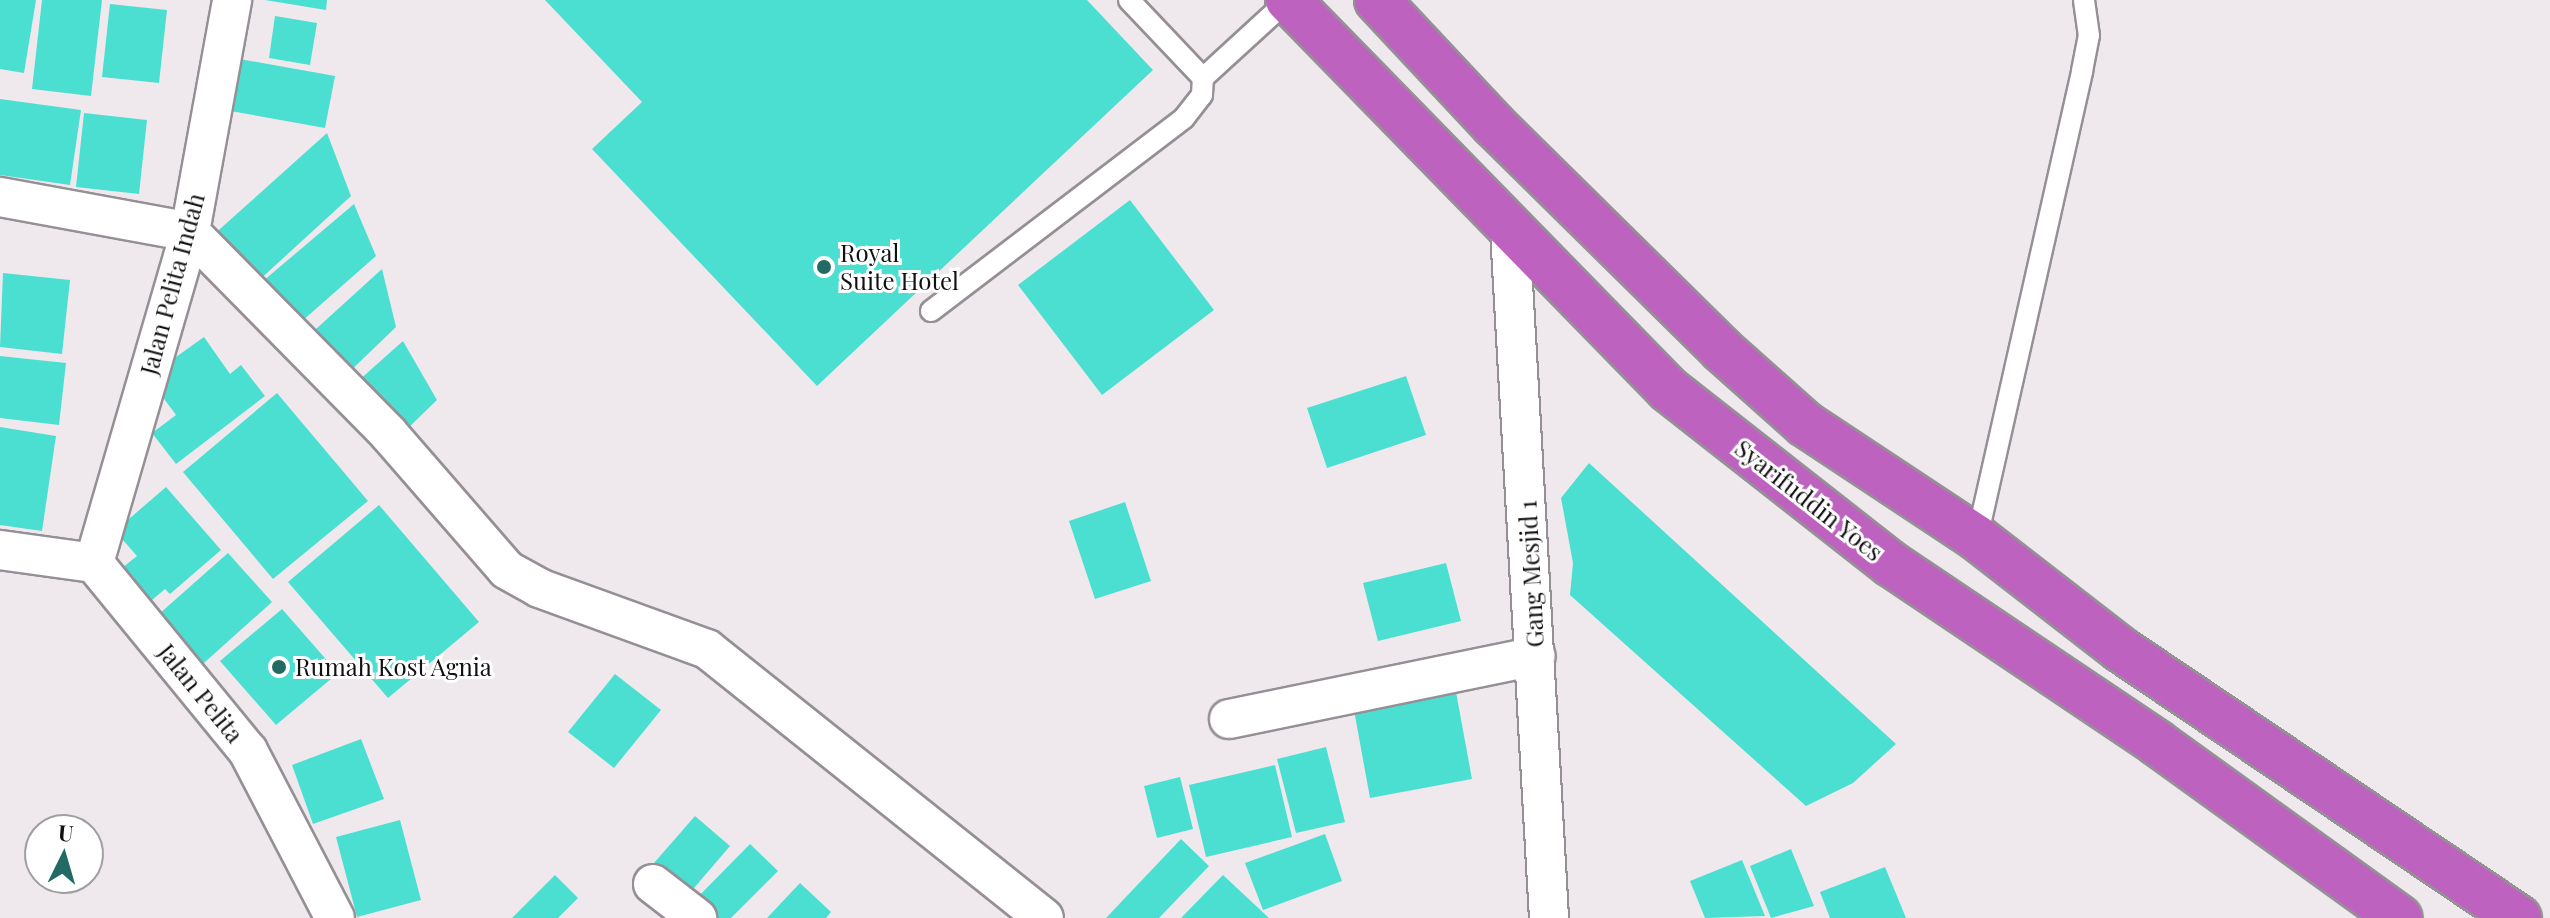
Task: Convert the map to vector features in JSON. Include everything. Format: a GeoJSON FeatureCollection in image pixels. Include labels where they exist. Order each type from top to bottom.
{"type":"FeatureCollection","features":[{"type":"Feature","properties":{"kind":"highway","name":"Syarifuddin Yoes"},"geometry":{"type":"LineString","coordinates":[[1288,0],[1510,231],[1669,390],[1891,564],[2157,743],[2390,916]]}},
{"type":"Feature","properties":{"kind":"highway"},"geometry":{"type":"LineString","coordinates":[[1377,0],[1494,125],[1722,350],[1805,424],[1977,538],[2120,649],[2519,918]]}},
{"type":"Feature","properties":{"kind":"street","name":"Jalan Pelita Indah"},"geometry":{"type":"LineString","coordinates":[[94,563],[190,232],[232,0]]}},
{"type":"Feature","properties":{"kind":"street"},"geometry":{"type":"LineString","coordinates":[[0,197],[190,232],[388,433],[507,570],[539,588],[707,649],[1044,918]]}},
{"type":"Feature","properties":{"kind":"street","name":"Gang Mesjid 1"},"geometry":{"type":"LineString","coordinates":[[1510,231],[1549,918]]}},
{"type":"Feature","properties":{"kind":"street"},"geometry":{"type":"LineString","coordinates":[[0,550],[94,563]]}},
{"type":"Feature","properties":{"kind":"street","name":"Jalan Pelita"},"geometry":{"type":"LineString","coordinates":[[94,563],[248,751],[335,918]]}},
{"type":"Feature","properties":{"kind":"street"},"geometry":{"type":"LineString","coordinates":[[1229,719],[1536,656]]}},
{"type":"Feature","properties":{"kind":"street"},"geometry":{"type":"LineString","coordinates":[[653,884],[697,918]]}},
{"type":"Feature","properties":{"kind":"lane"},"geometry":{"type":"LineString","coordinates":[[1129,0],[1203,78]]}},
{"type":"Feature","properties":{"kind":"lane"},"geometry":{"type":"LineString","coordinates":[[931,311],[1184,118],[1202,95],[1203,78],[1288,0]]}},
{"type":"Feature","properties":{"kind":"lane"},"geometry":{"type":"LineString","coordinates":[[1977,538],[2089,36],[2084,0]]}},
{"type":"Feature","properties":{"kind":"building"},"geometry":{"type":"Polygon","coordinates":[[[0,0],[36,0],[24,73],[0,69],[0,0]]]}},
{"type":"Feature","properties":{"kind":"building"},"geometry":{"type":"Polygon","coordinates":[[[42,0],[102,0],[91,96],[32,89],[42,0]]]}},
{"type":"Feature","properties":{"kind":"building"},"geometry":{"type":"Polygon","coordinates":[[[265,0],[327,0],[326,10],[265,0]]]}},
{"type":"Feature","properties":{"kind":"building","name":"Royal Suite Hotel"},"geometry":{"type":"Polygon","coordinates":[[[545,0],[1087,0],[1153,70],[817,386],[592,149],[642,102],[545,0]]]}},
{"type":"Feature","properties":{"kind":"building"},"geometry":{"type":"Polygon","coordinates":[[[110,4],[167,10],[159,83],[102,77],[110,4]]]}},
{"type":"Feature","properties":{"kind":"building"},"geometry":{"type":"Polygon","coordinates":[[[275,16],[317,23],[310,65],[269,58],[275,16]]]}},
{"type":"Feature","properties":{"kind":"building"},"geometry":{"type":"Polygon","coordinates":[[[234,58],[335,76],[325,128],[225,110],[234,58]]]}},
{"type":"Feature","properties":{"kind":"building"},"geometry":{"type":"Polygon","coordinates":[[[0,99],[81,110],[70,185],[0,175],[0,99]]]}},
{"type":"Feature","properties":{"kind":"building"},"geometry":{"type":"Polygon","coordinates":[[[84,113],[147,120],[139,194],[76,187],[84,113]]]}},
{"type":"Feature","properties":{"kind":"building"},"geometry":{"type":"Polygon","coordinates":[[[327,133],[351,196],[255,284],[211,237],[327,133]]]}},
{"type":"Feature","properties":{"kind":"building"},"geometry":{"type":"Polygon","coordinates":[[[1130,200],[1214,310],[1102,395],[1018,285],[1130,200]]]}},
{"type":"Feature","properties":{"kind":"building"},"geometry":{"type":"Polygon","coordinates":[[[354,204],[376,256],[293,329],[256,287],[354,204]]]}},
{"type":"Feature","properties":{"kind":"building"},"geometry":{"type":"Polygon","coordinates":[[[382,269],[396,327],[343,378],[305,339],[382,269]]]}},
{"type":"Feature","properties":{"kind":"building"},"geometry":{"type":"Polygon","coordinates":[[[3,273],[70,280],[62,354],[0,347],[3,273]]]}},
{"type":"Feature","properties":{"kind":"building"},"geometry":{"type":"Polygon","coordinates":[[[204,337],[230,374],[241,365],[265,396],[176,464],[152,433],[176,415],[148,377],[204,337]]]}},
{"type":"Feature","properties":{"kind":"building"},"geometry":{"type":"Polygon","coordinates":[[[403,341],[437,400],[406,430],[357,382],[403,341]]]}},
{"type":"Feature","properties":{"kind":"building"},"geometry":{"type":"Polygon","coordinates":[[[0,356],[66,363],[59,425],[0,418],[0,356]]]}},
{"type":"Feature","properties":{"kind":"building"},"geometry":{"type":"Polygon","coordinates":[[[1406,376],[1426,435],[1327,468],[1307,408],[1406,376]]]}},
{"type":"Feature","properties":{"kind":"building"},"geometry":{"type":"Polygon","coordinates":[[[277,393],[368,501],[273,579],[183,472],[277,393]]]}},
{"type":"Feature","properties":{"kind":"building"},"geometry":{"type":"Polygon","coordinates":[[[0,427],[56,436],[42,531],[0,525],[0,427]]]}},
{"type":"Feature","properties":{"kind":"building"},"geometry":{"type":"Polygon","coordinates":[[[1589,463],[1896,744],[1853,783],[1806,806],[1570,595],[1573,563],[1561,498],[1589,463]]]}},
{"type":"Feature","properties":{"kind":"building"},"geometry":{"type":"Polygon","coordinates":[[[166,487],[221,550],[170,594],[165,589],[145,606],[117,572],[137,556],[115,531],[166,487]]]}},
{"type":"Feature","properties":{"kind":"building"},"geometry":{"type":"Polygon","coordinates":[[[1125,502],[1151,581],[1095,599],[1069,521],[1125,502]]]}},
{"type":"Feature","properties":{"kind":"building"},"geometry":{"type":"Polygon","coordinates":[[[379,505],[479,622],[388,698],[288,582],[379,505]]]}},
{"type":"Feature","properties":{"kind":"building"},"geometry":{"type":"Polygon","coordinates":[[[228,553],[272,602],[195,671],[150,622],[228,553]]]}},
{"type":"Feature","properties":{"kind":"building"},"geometry":{"type":"Polygon","coordinates":[[[1446,563],[1461,621],[1378,641],[1363,583],[1446,563]]]}},
{"type":"Feature","properties":{"kind":"building","name":"Rumah Kost Agnia"},"geometry":{"type":"Polygon","coordinates":[[[282,609],[338,673],[276,725],[220,661],[282,609]]]}},
{"type":"Feature","properties":{"kind":"building"},"geometry":{"type":"Polygon","coordinates":[[[615,674],[661,710],[614,768],[568,732],[615,674]]]}},
{"type":"Feature","properties":{"kind":"building"},"geometry":{"type":"Polygon","coordinates":[[[1456,692],[1472,779],[1370,798],[1354,710],[1456,692]]]}},
{"type":"Feature","properties":{"kind":"building"},"geometry":{"type":"Polygon","coordinates":[[[361,739],[384,799],[313,824],[292,765],[361,739]]]}},
{"type":"Feature","properties":{"kind":"building"},"geometry":{"type":"Polygon","coordinates":[[[1326,747],[1345,822],[1296,833],[1277,759],[1326,747]]]}},
{"type":"Feature","properties":{"kind":"building"},"geometry":{"type":"Polygon","coordinates":[[[1275,765],[1292,837],[1206,857],[1189,785],[1275,765]]]}},
{"type":"Feature","properties":{"kind":"building"},"geometry":{"type":"Polygon","coordinates":[[[1180,777],[1193,829],[1157,838],[1144,786],[1180,777]]]}},
{"type":"Feature","properties":{"kind":"building"},"geometry":{"type":"Polygon","coordinates":[[[695,816],[730,846],[682,902],[647,871],[695,816]]]}},
{"type":"Feature","properties":{"kind":"building"},"geometry":{"type":"Polygon","coordinates":[[[400,820],[421,900],[357,917],[336,837],[400,820]]]}},
{"type":"Feature","properties":{"kind":"building"},"geometry":{"type":"Polygon","coordinates":[[[1325,834],[1342,881],[1263,910],[1245,863],[1325,834]]]}},
{"type":"Feature","properties":{"kind":"building"},"geometry":{"type":"Polygon","coordinates":[[[1181,839],[1209,866],[1159,918],[1106,918],[1181,839]]]}},
{"type":"Feature","properties":{"kind":"building"},"geometry":{"type":"Polygon","coordinates":[[[750,844],[778,871],[731,918],[704,918],[691,904],[750,844]]]}},
{"type":"Feature","properties":{"kind":"building"},"geometry":{"type":"Polygon","coordinates":[[[1791,849],[1814,906],[1771,918],[1750,866],[1791,849]]]}},
{"type":"Feature","properties":{"kind":"building"},"geometry":{"type":"Polygon","coordinates":[[[1742,860],[1765,916],[1705,918],[1690,881],[1742,860]]]}},
{"type":"Feature","properties":{"kind":"building"},"geometry":{"type":"Polygon","coordinates":[[[1885,867],[1906,918],[1830,918],[1820,892],[1885,867]]]}},
{"type":"Feature","properties":{"kind":"building"},"geometry":{"type":"Polygon","coordinates":[[[555,875],[578,898],[558,918],[512,918],[555,875]]]}},
{"type":"Feature","properties":{"kind":"building"},"geometry":{"type":"Polygon","coordinates":[[[1223,875],[1269,918],[1181,918],[1223,875]]]}},
{"type":"Feature","properties":{"kind":"building"},"geometry":{"type":"Polygon","coordinates":[[[800,883],[831,912],[826,918],[767,918],[800,883]]]}},
{"type":"Feature","properties":{"kind":"place","name":"Royal Suite Hotel"},"geometry":{"type":"Point","coordinates":[824,267]}},
{"type":"Feature","properties":{"kind":"place","name":"Rumah Kost Agnia"},"geometry":{"type":"Point","coordinates":[279,667]}}]}
